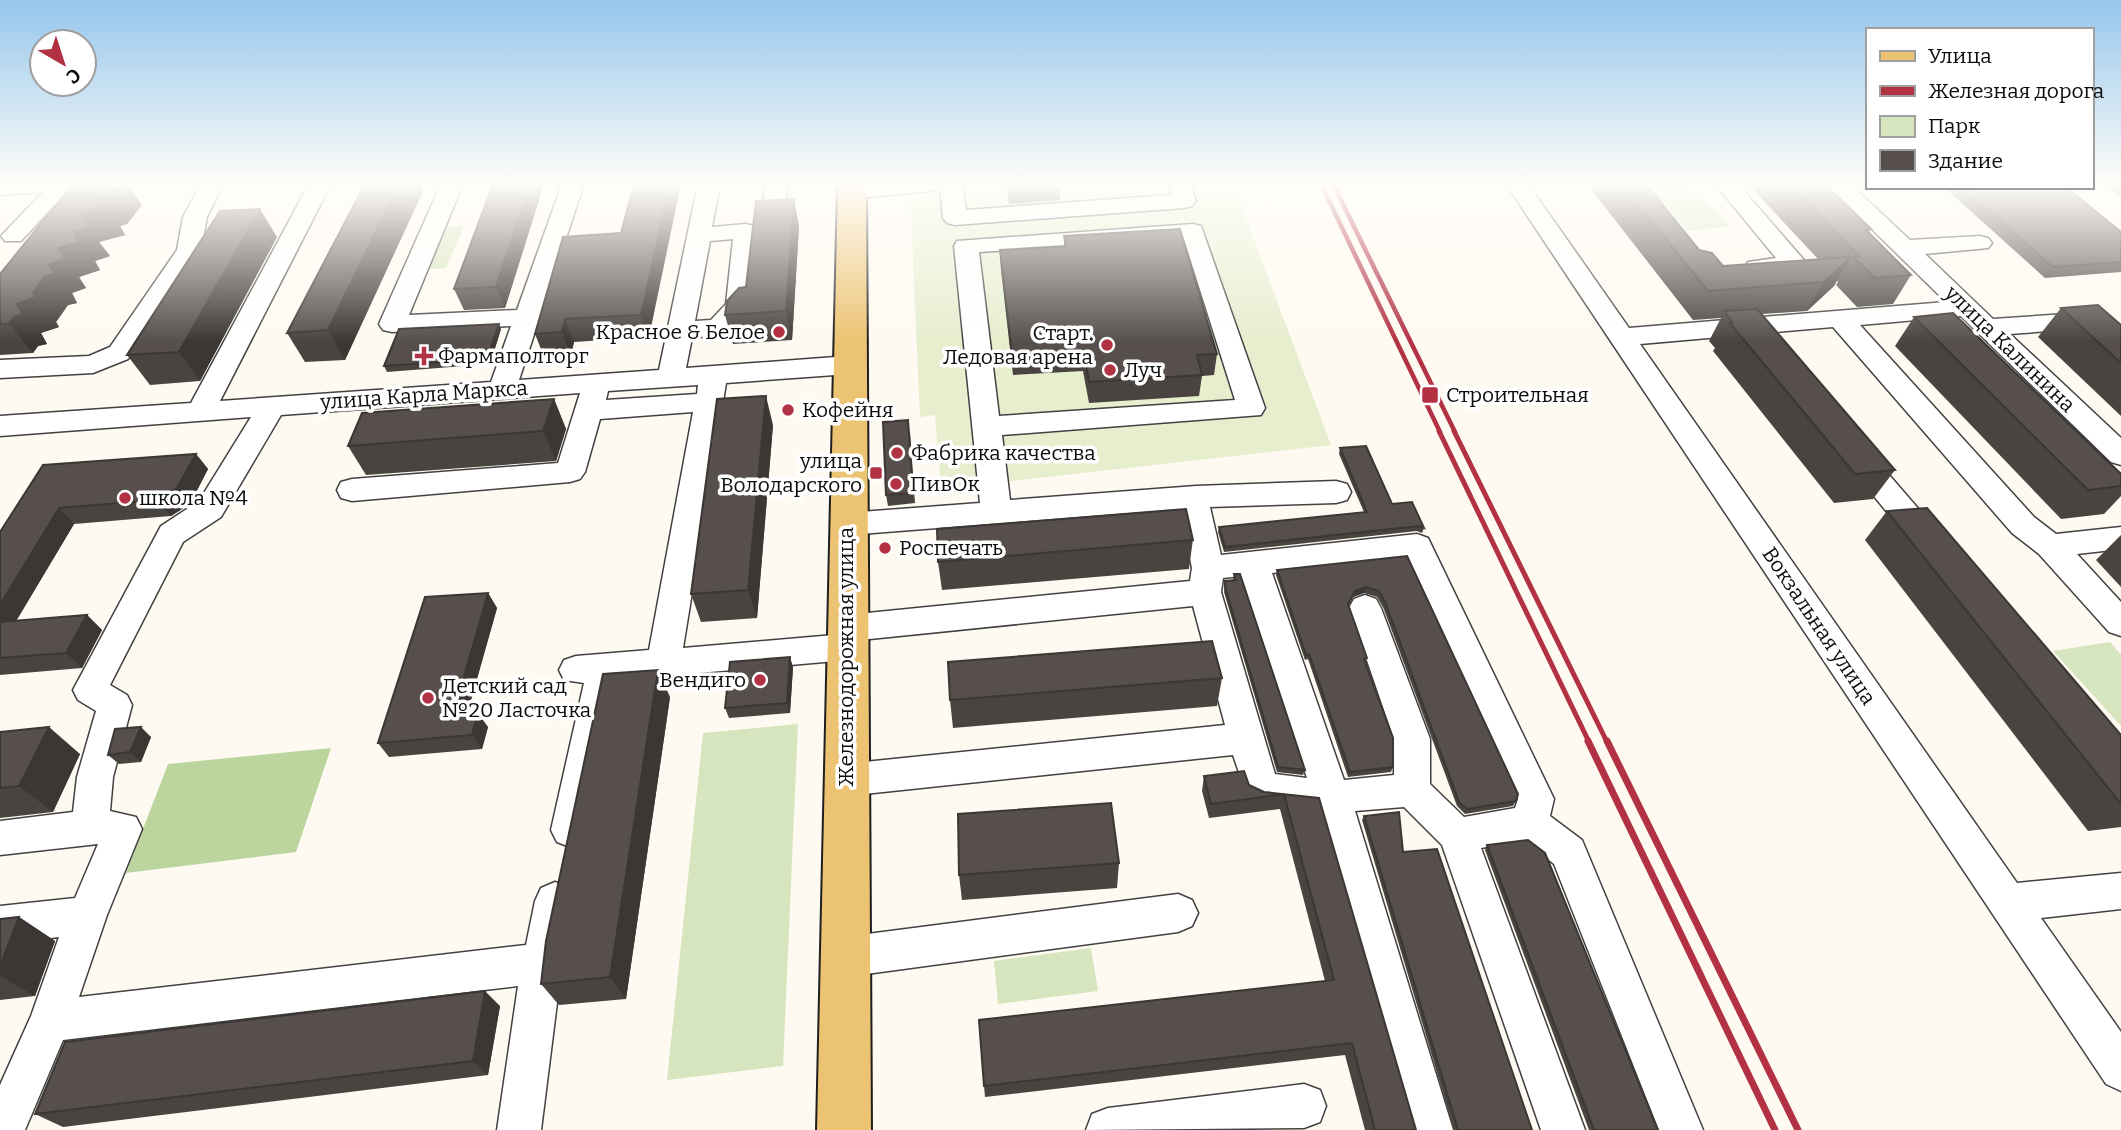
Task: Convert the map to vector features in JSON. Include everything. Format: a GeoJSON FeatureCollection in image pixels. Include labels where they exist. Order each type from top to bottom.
{"type":"FeatureCollection","features":[{"type":"Feature","properties":{"kind":"main road","name":"Железнодорожная улица"},"geometry":{"type":"LineString","coordinates":[[844,1130],[851,237]]}},
{"type":"Feature","properties":{"kind":"street"},"geometry":{"type":"LineString","coordinates":[[0,369],[93,364],[119,353],[189,250],[191,237]]}},
{"type":"Feature","properties":{"kind":"street"},"geometry":{"type":"LineString","coordinates":[[201,411],[293,237]]}},
{"type":"Feature","properties":{"kind":"street"},"geometry":{"type":"LineString","coordinates":[[429,237],[391,324],[526,317]]}},
{"type":"Feature","properties":{"kind":"street"},"geometry":{"type":"LineString","coordinates":[[502,390],[554,237]]}},
{"type":"Feature","properties":{"kind":"street"},"geometry":{"type":"LineString","coordinates":[[671,377],[700,237]]}},
{"type":"Feature","properties":{"kind":"street"},"geometry":{"type":"LineString","coordinates":[[681,330],[718,328],[739,306],[745,237]]}},
{"type":"Feature","properties":{"kind":"street"},"geometry":{"type":"LineString","coordinates":[[963,237],[966,246],[996,512]]}},
{"type":"Feature","properties":{"kind":"street"},"geometry":{"type":"LineString","coordinates":[[966,246],[1106,237]]}},
{"type":"Feature","properties":{"kind":"street"},"geometry":{"type":"LineString","coordinates":[[985,428],[1251,408],[1195,237]]}},
{"type":"Feature","properties":{"kind":"street","name":"Вокзальная улица"},"geometry":{"type":"LineString","coordinates":[[1553,237],[2121,1069]]}},
{"type":"Feature","properties":{"kind":"street"},"geometry":{"type":"LineString","coordinates":[[1733,269],[1794,264],[1771,237]]}},
{"type":"Feature","properties":{"kind":"street","name":"улица Калинина"},"geometry":{"type":"LineString","coordinates":[[1892,237],[2121,455]]}},
{"type":"Feature","properties":{"kind":"street"},"geometry":{"type":"LineString","coordinates":[[1904,248],[1980,243]]}},
{"type":"Feature","properties":{"kind":"street"},"geometry":{"type":"LineString","coordinates":[[1622,337],[1967,308]]}},
{"type":"Feature","properties":{"kind":"street"},"geometry":{"type":"LineString","coordinates":[[1840,319],[2022,525],[2050,546],[2121,623]]}},
{"type":"Feature","properties":{"kind":"street"},"geometry":{"type":"LineString","coordinates":[[1987,327],[2081,321],[2121,356]]}},
{"type":"Feature","properties":{"kind":"street"},"geometry":{"type":"LineString","coordinates":[[1749,327],[1775,358]]}},
{"type":"Feature","properties":{"kind":"street","name":"улица Карла Маркса"},"geometry":{"type":"LineString","coordinates":[[2,428],[502,390],[594,396],[671,377],[713,388],[849,365]]}},
{"type":"Feature","properties":{"kind":"street"},"geometry":{"type":"LineString","coordinates":[[352,490],[570,472],[594,396],[713,388],[663,664]]}},
{"type":"Feature","properties":{"kind":"street"},"geometry":{"type":"LineString","coordinates":[[90,827],[95,777],[115,705],[90,690],[172,534],[210,509],[272,406]]}},
{"type":"Feature","properties":{"kind":"street"},"geometry":{"type":"LineString","coordinates":[[1836,430],[1949,565]]}},
{"type":"Feature","properties":{"kind":"street"},"geometry":{"type":"LineString","coordinates":[[847,524],[1196,497],[1336,492]]}},
{"type":"Feature","properties":{"kind":"street"},"geometry":{"type":"LineString","coordinates":[[1196,497],[1195,507],[1206,580],[1261,788],[1332,797],[1412,790]]}},
{"type":"Feature","properties":{"kind":"street"},"geometry":{"type":"LineString","coordinates":[[2050,546],[2121,538]]}},
{"type":"Feature","properties":{"kind":"street"},"geometry":{"type":"LineString","coordinates":[[519,1130],[542,963],[590,669],[663,664],[846,638],[1206,580],[1253,564],[1417,546],[1536,799],[1529,822]]}},
{"type":"Feature","properties":{"kind":"street"},"geometry":{"type":"LineString","coordinates":[[1253,564],[1332,797],[1431,1130]]}},
{"type":"Feature","properties":{"kind":"street"},"geometry":{"type":"LineString","coordinates":[[1365,608],[1412,739],[1412,790],[1457,835],[1563,1130]]}},
{"type":"Feature","properties":{"kind":"street"},"geometry":{"type":"LineString","coordinates":[[845,780],[1247,738]]}},
{"type":"Feature","properties":{"kind":"street"},"geometry":{"type":"LineString","coordinates":[[1457,835],[1529,822],[1569,852],[1681,1130]]}},
{"type":"Feature","properties":{"kind":"street"},"geometry":{"type":"LineString","coordinates":[[0,838],[90,827],[122,829],[87,915],[50,1021],[3,1130]]}},
{"type":"Feature","properties":{"kind":"street"},"geometry":{"type":"LineString","coordinates":[[2008,903],[2121,891]]}},
{"type":"Feature","properties":{"kind":"street"},"geometry":{"type":"LineString","coordinates":[[844,957],[1178,913]]}},
{"type":"Feature","properties":{"kind":"street"},"geometry":{"type":"LineString","coordinates":[[0,925],[87,915]]}},
{"type":"Feature","properties":{"kind":"street"},"geometry":{"type":"LineString","coordinates":[[50,1021],[542,963]]}},
{"type":"Feature","properties":{"kind":"street"},"geometry":{"type":"LineString","coordinates":[[1108,1130],[1304,1106]]}},
{"type":"Feature","properties":{"kind":"green space"},"geometry":{"type":"Polygon","coordinates":[[[434,237],[459,237],[446,268],[419,270],[434,237]]]}},
{"type":"Feature","properties":{"kind":"green space","name":"Луч"},"geometry":{"type":"Polygon","coordinates":[[[912,237],[1253,237],[1331,445],[941,489],[935,415],[920,417],[912,237]]]}},
{"type":"Feature","properties":{"kind":"green space"},"geometry":{"type":"Polygon","coordinates":[[[2110,642],[2121,655],[2121,726],[2053,651],[2110,642]]]}},
{"type":"Feature","properties":{"kind":"green space"},"geometry":{"type":"Polygon","coordinates":[[[798,724],[783,1066],[667,1080],[703,733],[798,724]]]}},
{"type":"Feature","properties":{"kind":"green space"},"geometry":{"type":"Polygon","coordinates":[[[331,748],[296,852],[126,873],[168,764],[331,748]]]}},
{"type":"Feature","properties":{"kind":"green space"},"geometry":{"type":"Polygon","coordinates":[[[1091,948],[1098,991],[998,1004],[994,961],[1091,948]]]}},
{"type":"Feature","properties":{"kind":"building"},"geometry":{"type":"Polygon","coordinates":[[[30,237],[76,237],[79,242],[58,248],[65,259],[49,264],[55,274],[45,276],[33,293],[36,297],[17,304],[23,314],[14,317],[9,324],[0,324],[0,274],[30,237]]]}},
{"type":"Feature","properties":{"kind":"building"},"geometry":{"type":"Polygon","coordinates":[[[203,237],[244,237],[179,352],[127,355],[203,237]]]}},
{"type":"Feature","properties":{"kind":"building"},"geometry":{"type":"Polygon","coordinates":[[[337,237],[373,237],[328,330],[287,333],[337,237]]]}},
{"type":"Feature","properties":{"kind":"building"},"geometry":{"type":"Polygon","coordinates":[[[473,237],[513,237],[496,287],[454,289],[473,237]]]}},
{"type":"Feature","properties":{"kind":"building"},"geometry":{"type":"Polygon","coordinates":[[[563,237],[658,237],[641,315],[565,319],[562,332],[535,334],[563,237]]]}},
{"type":"Feature","properties":{"kind":"building"},"geometry":{"type":"Polygon","coordinates":[[[752,237],[791,237],[786,311],[725,315],[727,301],[739,288],[746,287],[752,237]]]}},
{"type":"Feature","properties":{"kind":"building","name":"Старт. Ледовая арена"},"geometry":{"type":"Polygon","coordinates":[[[1064,237],[1182,237],[1217,354],[1197,355],[1202,375],[1089,382],[1084,350],[1012,355],[1000,250],[1066,246],[1064,237]]]}},
{"type":"Feature","properties":{"kind":"building"},"geometry":{"type":"Polygon","coordinates":[[[1664,237],[1688,237],[1699,250],[1712,253],[1723,266],[1851,257],[1824,282],[1708,291],[1664,237]]]}},
{"type":"Feature","properties":{"kind":"building"},"geometry":{"type":"Polygon","coordinates":[[[1840,237],[1873,237],[1911,275],[1875,278],[1853,257],[1859,256],[1840,237]]]}},
{"type":"Feature","properties":{"kind":"building"},"geometry":{"type":"Polygon","coordinates":[[[2018,237],[2121,237],[2121,262],[2053,267],[2018,237]]]}},
{"type":"Feature","properties":{"kind":"building"},"geometry":{"type":"Polygon","coordinates":[[[2098,305],[2121,325],[2121,363],[2061,308],[2098,305]]]}},
{"type":"Feature","properties":{"kind":"building"},"geometry":{"type":"Polygon","coordinates":[[[1757,309],[1895,470],[1855,474],[1729,322],[1732,322],[1724,311],[1757,309]]]}},
{"type":"Feature","properties":{"kind":"building"},"geometry":{"type":"Polygon","coordinates":[[[1953,313],[2121,474],[2121,486],[2088,490],[1914,317],[1953,313]]]}},
{"type":"Feature","properties":{"kind":"building"},"geometry":{"type":"Polygon","coordinates":[[[499,324],[487,359],[384,366],[399,329],[499,324]]]}},
{"type":"Feature","properties":{"kind":"building"},"geometry":{"type":"Polygon","coordinates":[[[766,396],[748,590],[691,594],[717,399],[766,396]]]}},
{"type":"Feature","properties":{"kind":"building"},"geometry":{"type":"Polygon","coordinates":[[[554,399],[543,431],[348,446],[362,413],[554,399]]]}},
{"type":"Feature","properties":{"kind":"building"},"geometry":{"type":"Polygon","coordinates":[[[908,420],[913,493],[886,495],[883,422],[908,420]]]}},
{"type":"Feature","properties":{"kind":"building"},"geometry":{"type":"Polygon","coordinates":[[[1366,446],[1392,504],[1412,502],[1424,528],[1419,526],[1225,547],[1219,527],[1367,512],[1340,448],[1366,446]]]}},
{"type":"Feature","properties":{"kind":"building"},"geometry":{"type":"Polygon","coordinates":[[[196,454],[177,488],[158,500],[59,508],[0,605],[0,532],[43,465],[196,454]]]}},
{"type":"Feature","properties":{"kind":"building"},"geometry":{"type":"Polygon","coordinates":[[[1927,508],[2121,735],[2121,804],[1887,511],[1927,508]]]}},
{"type":"Feature","properties":{"kind":"building"},"geometry":{"type":"Polygon","coordinates":[[[1186,509],[1193,540],[938,562],[937,529],[1186,509]]]}},
{"type":"Feature","properties":{"kind":"building"},"geometry":{"type":"Polygon","coordinates":[[[1407,556],[1518,794],[1516,801],[1467,809],[1459,802],[1385,602],[1379,591],[1366,587],[1355,591],[1348,604],[1367,658],[1364,659],[1393,738],[1393,767],[1350,772],[1277,570],[1407,556]]]}},
{"type":"Feature","properties":{"kind":"building"},"geometry":{"type":"Polygon","coordinates":[[[1234,574],[1240,574],[1305,770],[1278,767],[1225,587],[1225,581],[1236,580],[1234,574]]]}},
{"type":"Feature","properties":{"kind":"building"},"geometry":{"type":"Polygon","coordinates":[[[488,593],[453,715],[478,713],[472,735],[378,743],[425,597],[488,593]]]}},
{"type":"Feature","properties":{"kind":"building"},"geometry":{"type":"Polygon","coordinates":[[[87,615],[66,653],[0,658],[0,622],[87,615]]]}},
{"type":"Feature","properties":{"kind":"building"},"geometry":{"type":"Polygon","coordinates":[[[1212,641],[1222,678],[950,700],[948,662],[1212,641]]]}},
{"type":"Feature","properties":{"kind":"building"},"geometry":{"type":"Polygon","coordinates":[[[790,657],[787,703],[725,708],[730,662],[790,657]]]}},
{"type":"Feature","properties":{"kind":"building"},"geometry":{"type":"Polygon","coordinates":[[[658,670],[610,977],[541,984],[546,941],[603,674],[658,670]]]}},
{"type":"Feature","properties":{"kind":"building"},"geometry":{"type":"Polygon","coordinates":[[[49,727],[19,786],[0,788],[0,732],[49,727]]]}},
{"type":"Feature","properties":{"kind":"building"},"geometry":{"type":"Polygon","coordinates":[[[141,727],[130,752],[108,755],[115,729],[141,727]]]}},
{"type":"Feature","properties":{"kind":"building"},"geometry":{"type":"Polygon","coordinates":[[[1244,771],[1249,785],[1264,792],[1283,794],[1211,804],[1204,776],[1244,771]]]}},
{"type":"Feature","properties":{"kind":"building"},"geometry":{"type":"Polygon","coordinates":[[[1284,794],[1319,798],[1416,1130],[1375,1130],[1352,1043],[984,1086],[979,1020],[1334,980],[1284,794]]]}},
{"type":"Feature","properties":{"kind":"building"},"geometry":{"type":"Polygon","coordinates":[[[1111,803],[1119,863],[959,875],[958,814],[1111,803]]]}},
{"type":"Feature","properties":{"kind":"building"},"geometry":{"type":"Polygon","coordinates":[[[1399,812],[1403,852],[1437,849],[1532,1130],[1458,1130],[1364,816],[1399,812]]]}},
{"type":"Feature","properties":{"kind":"building"},"geometry":{"type":"Polygon","coordinates":[[[1528,840],[1545,853],[1658,1130],[1594,1130],[1487,845],[1528,840]]]}},
{"type":"Feature","properties":{"kind":"building"},"geometry":{"type":"Polygon","coordinates":[[[19,917],[0,966],[0,919],[19,917]]]}},
{"type":"Feature","properties":{"kind":"building"},"geometry":{"type":"Polygon","coordinates":[[[485,991],[473,1061],[35,1114],[65,1042],[485,991]]]}},
{"type":"Feature","properties":{"kind":"railway"},"geometry":{"type":"LineString","coordinates":[[1346,237],[1440,432]]}},
{"type":"Feature","properties":{"kind":"railway"},"geometry":{"type":"LineString","coordinates":[[1359,237],[1455,432]]}},
{"type":"Feature","properties":{"kind":"railway"},"geometry":{"type":"LineString","coordinates":[[1439,431],[1589,742]]}},
{"type":"Feature","properties":{"kind":"railway"},"geometry":{"type":"LineString","coordinates":[[1454,431],[1607,742]]}},
{"type":"Feature","properties":{"kind":"railway"},"geometry":{"type":"LineString","coordinates":[[1588,741],[1775,1130]]}},
{"type":"Feature","properties":{"kind":"railway"},"geometry":{"type":"LineString","coordinates":[[1607,741],[1798,1130]]}},
{"type":"Feature","properties":{"kind":"place","name":"Красное & Белое"},"geometry":{"type":"Point","coordinates":[779,332]}},
{"type":"Feature","properties":{"kind":"place","name":"Старт. Ледовая арена"},"geometry":{"type":"Point","coordinates":[1107,345]}},
{"type":"Feature","properties":{"kind":"place","name":"Фармаполторг"},"geometry":{"type":"Point","coordinates":[424,356]}},
{"type":"Feature","properties":{"kind":"place","name":"Луч"},"geometry":{"type":"Point","coordinates":[1110,370]}},
{"type":"Feature","properties":{"kind":"place","name":"Строительная"},"geometry":{"type":"Point","coordinates":[1430,395]}},
{"type":"Feature","properties":{"kind":"place","name":"Кофейня"},"geometry":{"type":"Point","coordinates":[788,410]}},
{"type":"Feature","properties":{"kind":"place","name":"Фабрика качества"},"geometry":{"type":"Point","coordinates":[897,453]}},
{"type":"Feature","properties":{"kind":"place","name":"улица Володарского"},"geometry":{"type":"Point","coordinates":[876,473]}},
{"type":"Feature","properties":{"kind":"place","name":"ПивОк"},"geometry":{"type":"Point","coordinates":[896,484]}},
{"type":"Feature","properties":{"kind":"place","name":"школа №4"},"geometry":{"type":"Point","coordinates":[125,498]}},
{"type":"Feature","properties":{"kind":"place","name":"Роспечать"},"geometry":{"type":"Point","coordinates":[885,548]}},
{"type":"Feature","properties":{"kind":"place","name":"Вендиго"},"geometry":{"type":"Point","coordinates":[760,680]}},
{"type":"Feature","properties":{"kind":"place","name":"Детский сад №20 Ласточка"},"geometry":{"type":"Point","coordinates":[428,698]}}]}
